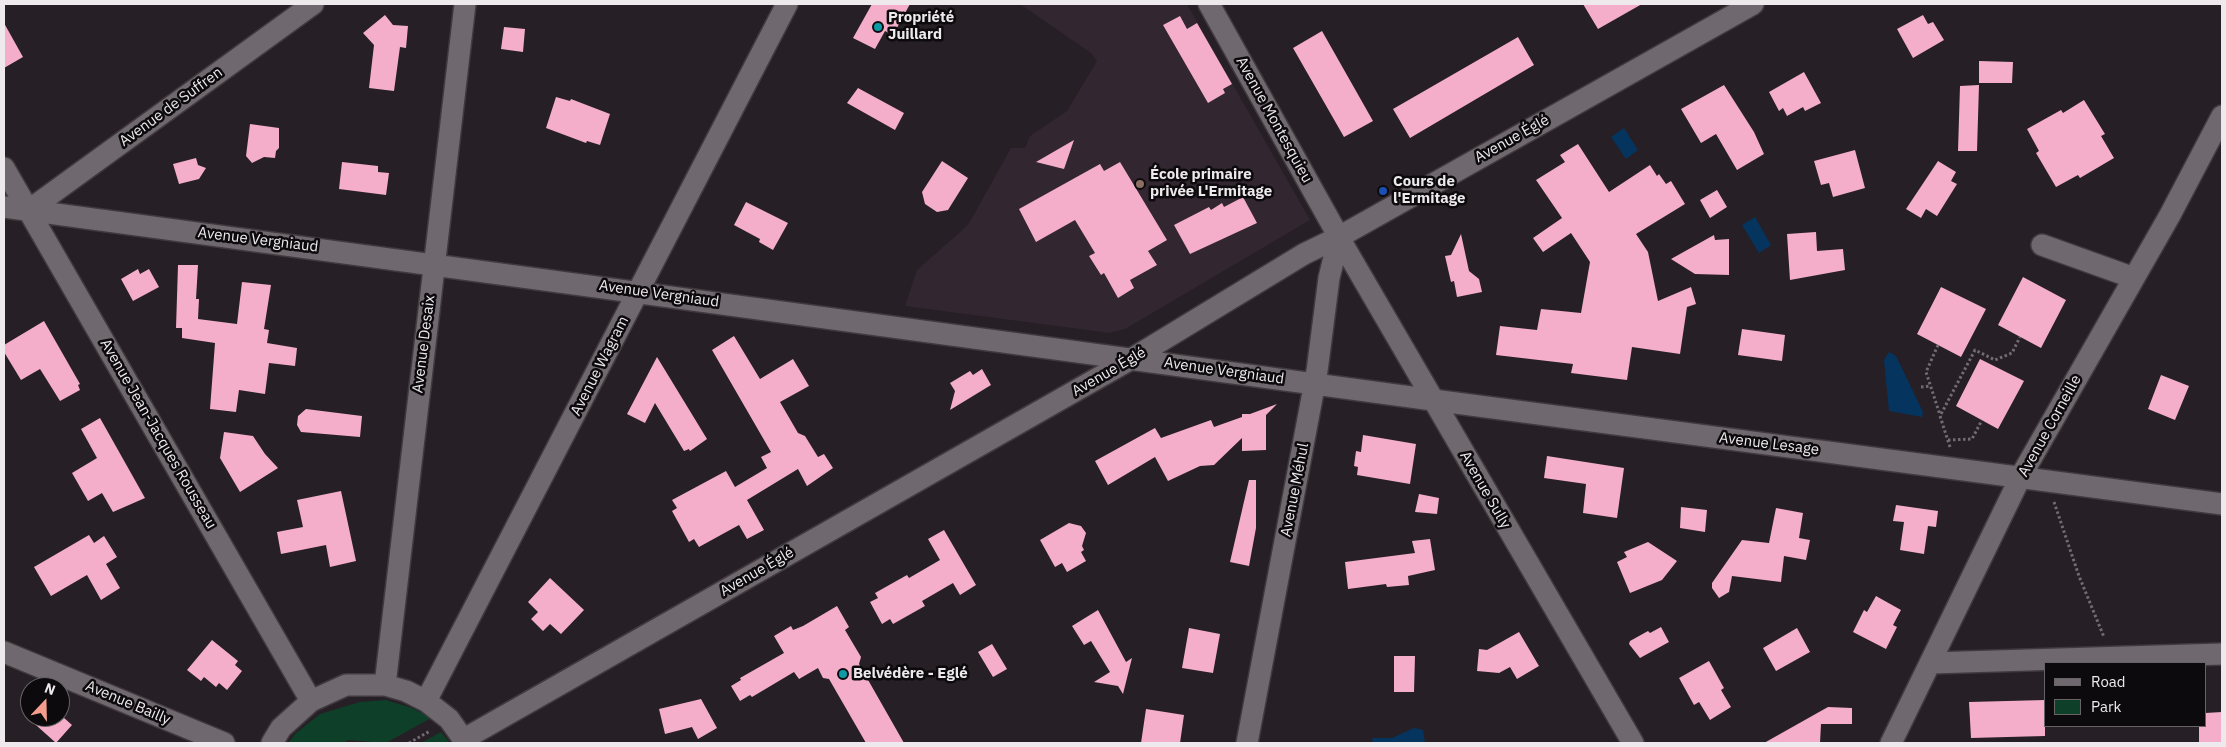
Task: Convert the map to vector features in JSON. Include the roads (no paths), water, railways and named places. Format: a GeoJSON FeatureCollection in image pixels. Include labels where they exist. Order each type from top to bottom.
{"type":"FeatureCollection","features":[{"type":"Feature","properties":{"kind":"street","name":"Avenue de Suffren"},"geometry":{"type":"LineString","coordinates":[[29,210],[312,4]]}},
{"type":"Feature","properties":{"kind":"street","name":"Avenue Desaix"},"geometry":{"type":"LineString","coordinates":[[385,685],[465,4]]}},
{"type":"Feature","properties":{"kind":"street","name":"Avenue Wagram"},"geometry":{"type":"LineString","coordinates":[[426,701],[788,4]]}},
{"type":"Feature","properties":{"kind":"street","name":"Avenue Montesquieu"},"geometry":{"type":"LineString","coordinates":[[1209,4],[1339,236]]}},
{"type":"Feature","properties":{"kind":"street","name":"Avenue Églé"},"geometry":{"type":"LineString","coordinates":[[465,741],[1133,358],[1304,254],[1753,4]]}},
{"type":"Feature","properties":{"kind":"street","name":"Avenue Corneille"},"geometry":{"type":"LineString","coordinates":[[1891,743],[2021,476],[2220,125]]}},
{"type":"Feature","properties":{"kind":"street","name":"Avenue Jean-Jacques Rousseau"},"geometry":{"type":"LineString","coordinates":[[4,168],[311,701]]}},
{"type":"Feature","properties":{"kind":"street","name":"Avenue Vergniaud"},"geometry":{"type":"LineString","coordinates":[[4,207],[434,263],[1315,383]]}},
{"type":"Feature","properties":{"kind":"street","name":"Avenue Méhul"},"geometry":{"type":"LineString","coordinates":[[1247,743],[1315,383],[1329,278],[1339,236]]}},
{"type":"Feature","properties":{"kind":"street","name":"Avenue Sully"},"geometry":{"type":"LineString","coordinates":[[1339,236],[1633,743]]}},
{"type":"Feature","properties":{"kind":"street"},"geometry":{"type":"LineString","coordinates":[[2042,245],[2134,278]]}},
{"type":"Feature","properties":{"kind":"street","name":"Avenue Lesage"},"geometry":{"type":"LineString","coordinates":[[1315,383],[2222,504]]}},
{"type":"Feature","properties":{"kind":"street","name":"Avenue Bailly"},"geometry":{"type":"LineString","coordinates":[[4,652],[224,743]]}},
{"type":"Feature","properties":{"kind":"street"},"geometry":{"type":"LineString","coordinates":[[1931,663],[2222,654]]}},
{"type":"Feature","properties":{"kind":"street"},"geometry":{"type":"LineString","coordinates":[[272,743],[281,728],[311,701],[346,685],[385,685],[406,691],[426,701],[449,719],[465,741]]}},
{"type":"Feature","properties":{"kind":"water"},"geometry":{"type":"Polygon","coordinates":[[[1624,128],[1638,150],[1626,159],[1611,137],[1624,128]]]}},
{"type":"Feature","properties":{"kind":"water"},"geometry":{"type":"Polygon","coordinates":[[[1755,217],[1771,245],[1759,253],[1742,225],[1755,217]]]}},
{"type":"Feature","properties":{"kind":"water"},"geometry":{"type":"Polygon","coordinates":[[[1889,352],[1896,356],[1923,412],[1922,417],[1889,411],[1884,360],[1889,352]]]}},
{"type":"Feature","properties":{"kind":"water"},"geometry":{"type":"Polygon","coordinates":[[[1414,728],[1423,730],[1425,743],[1373,743],[1372,738],[1392,738],[1414,728]]]}},
{"type":"Feature","properties":{"kind":"place","name":"Propriété Juillard"},"geometry":{"type":"Point","coordinates":[878,27]}},
{"type":"Feature","properties":{"kind":"place","name":"École primaire privée L'Ermitage"},"geometry":{"type":"Point","coordinates":[1140,184]}},
{"type":"Feature","properties":{"kind":"place","name":"Cours de l'Ermitage"},"geometry":{"type":"Point","coordinates":[1383,191]}},
{"type":"Feature","properties":{"kind":"place","name":"Belvédère - Eglé"},"geometry":{"type":"Point","coordinates":[843,674]}}]}
